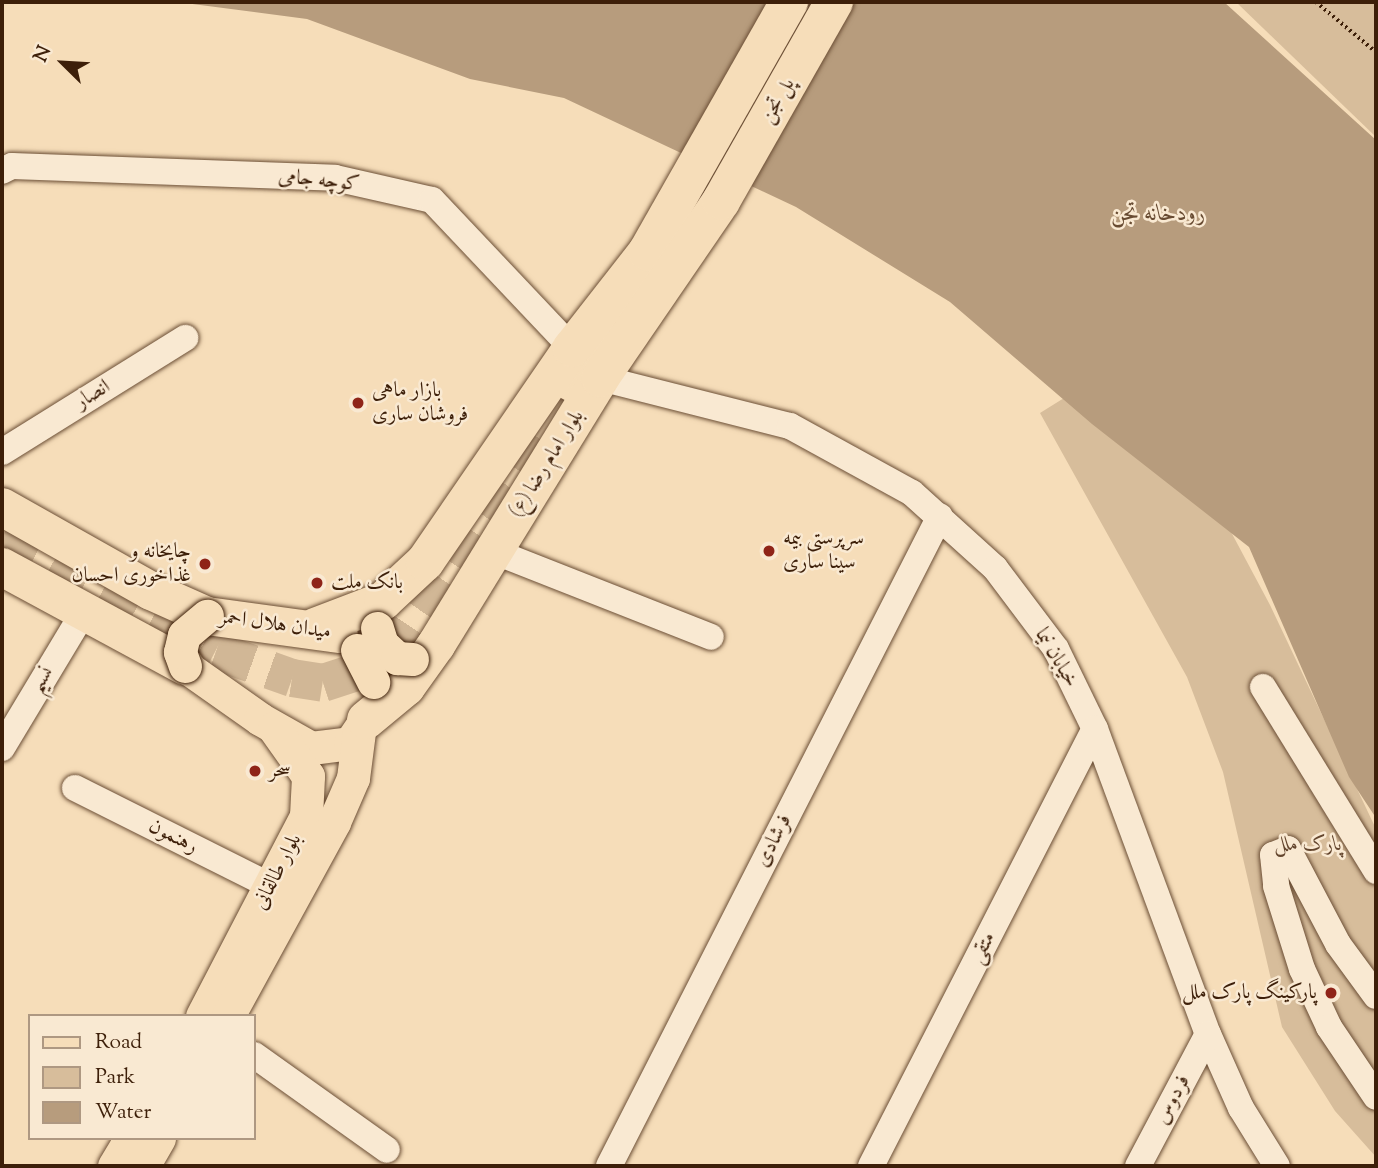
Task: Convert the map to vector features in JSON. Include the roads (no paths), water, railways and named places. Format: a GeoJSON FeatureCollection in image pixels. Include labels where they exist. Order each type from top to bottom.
{"type":"FeatureCollection","features":[{"type":"Feature","properties":{"kind":"highway","name":"پل تجن"},"geometry":{"type":"LineString","coordinates":[[682,187],[789,2]]}},
{"type":"Feature","properties":{"kind":"highway","name":"پل تجن"},"geometry":{"type":"LineString","coordinates":[[721,201],[834,2]]}},
{"type":"Feature","properties":{"kind":"highway","name":"بلوار امام رضا (ع)"},"geometry":{"type":"LineString","coordinates":[[363,726],[406,687],[424,651],[493,551],[580,370],[682,187]]}},
{"type":"Feature","properties":{"kind":"highway","name":"بلوار امام رضا (ع)"},"geometry":{"type":"LineString","coordinates":[[315,627],[357,615],[374,639],[425,562],[580,370],[635,325],[721,201]]}},
{"type":"Feature","properties":{"kind":"highway"},"geometry":{"type":"LineString","coordinates":[[2,507],[174,629]]}},
{"type":"Feature","properties":{"kind":"highway"},"geometry":{"type":"LineString","coordinates":[[2,567],[83,613],[174,629]]}},
{"type":"Feature","properties":{"kind":"highway","name":"میدان هلال احمر"},"geometry":{"type":"LineString","coordinates":[[174,629],[315,627],[342,635],[374,639]]}},
{"type":"Feature","properties":{"kind":"main road"},"geometry":{"type":"LineString","coordinates":[[174,629],[274,728],[319,749],[343,747],[363,726],[374,639],[397,658],[424,651]]}},
{"type":"Feature","properties":{"kind":"main road","name":"بلوار طالقانی"},"geometry":{"type":"LineString","coordinates":[[229,1014],[334,822],[353,778],[363,726]]}},
{"type":"Feature","properties":{"kind":"main road","name":"بلوار طالقانی"},"geometry":{"type":"LineString","coordinates":[[203,1014],[306,816],[308,776],[274,728]]}},
{"type":"Feature","properties":{"kind":"main road"},"geometry":{"type":"LineString","coordinates":[[114,1166],[130,1140]]}},
{"type":"Feature","properties":{"kind":"main road"},"geometry":{"type":"LineString","coordinates":[[142,1166],[158,1140]]}},
{"type":"Feature","properties":{"kind":"street","name":"کوچه جامی"},"geometry":{"type":"LineString","coordinates":[[2,171],[12,166],[335,178],[432,200],[580,370]]}},
{"type":"Feature","properties":{"kind":"street","name":"انصار"},"geometry":{"type":"LineString","coordinates":[[2,452],[185,338]]}},
{"type":"Feature","properties":{"kind":"street","name":"خیابان نیما"},"geometry":{"type":"LineString","coordinates":[[580,370],[790,426],[912,493],[995,568],[1056,649],[1095,729],[1208,1034],[1241,1108],[1277,1166]]}},
{"type":"Feature","properties":{"kind":"street","name":"فرشادی"},"geometry":{"type":"LineString","coordinates":[[609,1166],[940,516]]}},
{"type":"Feature","properties":{"kind":"street"},"geometry":{"type":"LineString","coordinates":[[493,551],[711,637]]}},
{"type":"Feature","properties":{"kind":"street","name":"نسیم"},"geometry":{"type":"LineString","coordinates":[[2,748],[83,613]]}},
{"type":"Feature","properties":{"kind":"street"},"geometry":{"type":"LineString","coordinates":[[1264,687],[1376,871]]}},
{"type":"Feature","properties":{"kind":"street","name":"متقی"},"geometry":{"type":"LineString","coordinates":[[871,1166],[1095,729]]}},
{"type":"Feature","properties":{"kind":"street","name":"رهنمون"},"geometry":{"type":"LineString","coordinates":[[75,788],[271,886]]}},
{"type":"Feature","properties":{"kind":"street"},"geometry":{"type":"LineString","coordinates":[[1376,996],[1338,944],[1288,849],[1273,855],[1276,886],[1302,969],[1329,1027],[1376,1097]]}},
{"type":"Feature","properties":{"kind":"street","name":"فردوس"},"geometry":{"type":"LineString","coordinates":[[1138,1166],[1208,1034]]}},
{"type":"Feature","properties":{"kind":"street"},"geometry":{"type":"LineString","coordinates":[[256,1056],[387,1150]]}},
{"type":"Feature","properties":{"kind":"water","name":"رودخانه تجن"},"geometry":{"type":"Polygon","coordinates":[[[177,2],[1224,2],[1376,140],[1376,818],[1349,777],[1249,547],[1092,424],[950,302],[796,207],[564,98],[470,79],[307,19],[177,2]]]}},
{"type":"Feature","properties":{"kind":"tunnel"},"geometry":{"type":"LineString","coordinates":[[2,537],[216,651],[292,678],[323,683],[354,673],[386,656],[537,431]]}},
{"type":"Feature","properties":{"kind":"place","name":"بازار ماهی فروشان ساری"},"geometry":{"type":"Point","coordinates":[358,403]}},
{"type":"Feature","properties":{"kind":"place","name":"سرپرستی بیمه سینا ساری"},"geometry":{"type":"Point","coordinates":[769,551]}},
{"type":"Feature","properties":{"kind":"place","name":"چایخانه و غذاخوری احسان"},"geometry":{"type":"Point","coordinates":[205,564]}},
{"type":"Feature","properties":{"kind":"place","name":"بانک ملت"},"geometry":{"type":"Point","coordinates":[317,583]}},
{"type":"Feature","properties":{"kind":"place","name":"سحر"},"geometry":{"type":"Point","coordinates":[255,771]}},
{"type":"Feature","properties":{"kind":"place","name":"پارکینگ پارک ملل"},"geometry":{"type":"Point","coordinates":[1331,993]}},
{"type":"Feature","properties":{"kind":"park label","name":"پارک ملل"},"geometry":{"type":"Point","coordinates":[1308,845]}}]}
